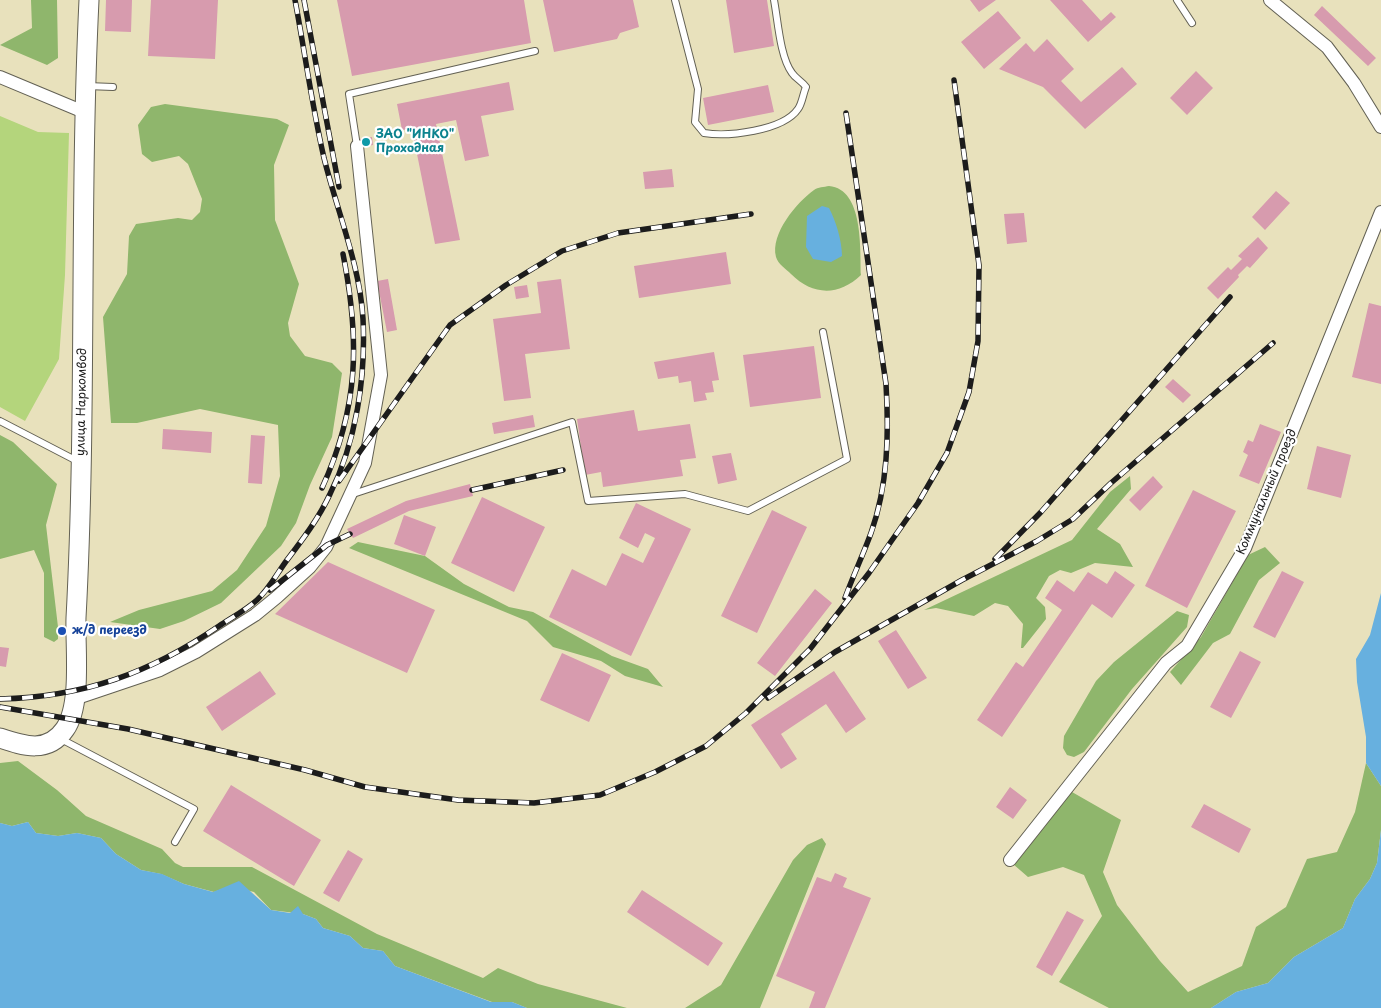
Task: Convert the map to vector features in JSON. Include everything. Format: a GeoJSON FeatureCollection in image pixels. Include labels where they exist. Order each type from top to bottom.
{"type":"FeatureCollection","features":[{"type":"Feature","properties":{"kind":"street","name":"улица Наркомвод"},"geometry":{"type":"LineString","coordinates":[[58,738],[70,718],[74,699],[84,465],[84,112],[88,0]]}},
{"type":"Feature","properties":{"kind":"street"},"geometry":{"type":"LineString","coordinates":[[1270,0],[1327,47],[1373,111],[1381,127]]}},
{"type":"Feature","properties":{"kind":"street"},"geometry":{"type":"LineString","coordinates":[[0,77],[84,112]]}},
{"type":"Feature","properties":{"kind":"street"},"geometry":{"type":"LineString","coordinates":[[74,699],[160,670],[196,652],[255,615],[310,567],[326,547],[367,454],[381,375],[357,146]]}},
{"type":"Feature","properties":{"kind":"street","name":"Коммунальный проезд"},"geometry":{"type":"LineString","coordinates":[[1010,860],[1166,663],[1187,646],[1245,548],[1381,212]]}},
{"type":"Feature","properties":{"kind":"street"},"geometry":{"type":"LineString","coordinates":[[0,738],[37,747],[46,746],[58,738]]}},
{"type":"Feature","properties":{"kind":"lane"},"geometry":{"type":"LineString","coordinates":[[675,0],[698,89],[695,122],[704,133],[717,136],[757,131],[780,123],[798,110],[806,87],[801,79],[793,75],[785,60],[774,0]]}},
{"type":"Feature","properties":{"kind":"lane"},"geometry":{"type":"LineString","coordinates":[[1177,0],[1192,23]]}},
{"type":"Feature","properties":{"kind":"lane"},"geometry":{"type":"LineString","coordinates":[[357,146],[349,94],[535,51]]}},
{"type":"Feature","properties":{"kind":"lane"},"geometry":{"type":"LineString","coordinates":[[85,86],[113,87]]}},
{"type":"Feature","properties":{"kind":"lane"},"geometry":{"type":"LineString","coordinates":[[351,494],[572,422],[588,501],[685,494],[748,511],[847,459],[822,332]]}},
{"type":"Feature","properties":{"kind":"lane"},"geometry":{"type":"LineString","coordinates":[[0,421],[84,465]]}},
{"type":"Feature","properties":{"kind":"lane"},"geometry":{"type":"LineString","coordinates":[[58,738],[194,809],[175,842]]}},
{"type":"Feature","properties":{"kind":"green space"},"geometry":{"type":"Polygon","coordinates":[[[31,0],[57,0],[58,58],[47,65],[0,45],[32,28],[31,0]]]}},
{"type":"Feature","properties":{"kind":"green space"},"geometry":{"type":"Polygon","coordinates":[[[165,104],[277,119],[289,125],[274,165],[275,220],[299,284],[288,323],[290,336],[305,356],[332,363],[342,373],[332,437],[310,485],[296,523],[281,546],[221,603],[184,621],[160,629],[110,622],[139,610],[212,591],[237,570],[266,526],[280,476],[278,425],[200,409],[137,423],[111,423],[103,317],[127,274],[129,236],[136,224],[178,218],[192,220],[200,212],[202,199],[188,164],[179,156],[152,162],[142,154],[138,125],[151,107],[165,104]]]}},
{"type":"Feature","properties":{"kind":"green space"},"geometry":{"type":"Polygon","coordinates":[[[0,116],[38,132],[69,133],[65,275],[59,359],[25,421],[0,407],[0,116]]]}},
{"type":"Feature","properties":{"kind":"green space"},"geometry":{"type":"Polygon","coordinates":[[[829,186],[840,190],[849,198],[854,209],[860,237],[861,275],[843,287],[825,291],[799,281],[778,262],[775,248],[781,229],[793,210],[814,190],[829,186]]]}},
{"type":"Feature","properties":{"kind":"green space"},"geometry":{"type":"Polygon","coordinates":[[[0,435],[13,442],[57,484],[46,525],[58,627],[58,639],[54,642],[44,637],[44,573],[34,550],[0,559],[0,435]]]}},
{"type":"Feature","properties":{"kind":"green space"},"geometry":{"type":"Polygon","coordinates":[[[1130,476],[1131,489],[1097,529],[1120,544],[1133,567],[1095,563],[1071,573],[1060,570],[1049,576],[1036,598],[1045,607],[1046,619],[1023,648],[1021,648],[1023,624],[1008,606],[995,603],[974,616],[936,608],[924,610],[1072,540],[1110,492],[1130,476]]]}},
{"type":"Feature","properties":{"kind":"green space"},"geometry":{"type":"Polygon","coordinates":[[[358,542],[425,556],[464,584],[509,607],[533,612],[612,656],[648,669],[663,687],[625,676],[601,661],[553,647],[527,621],[349,548],[358,542]]]}},
{"type":"Feature","properties":{"kind":"green space"},"geometry":{"type":"Polygon","coordinates":[[[1265,547],[1280,563],[1259,580],[1230,634],[1213,643],[1181,685],[1170,672],[1201,637],[1248,555],[1265,547]]]}},
{"type":"Feature","properties":{"kind":"green space"},"geometry":{"type":"Polygon","coordinates":[[[1177,611],[1189,615],[1187,627],[1132,689],[1084,752],[1074,757],[1067,755],[1063,748],[1064,736],[1096,681],[1114,662],[1177,611]]]}},
{"type":"Feature","properties":{"kind":"green space"},"geometry":{"type":"Polygon","coordinates":[[[18,761],[57,790],[86,816],[162,849],[175,863],[183,867],[252,867],[377,934],[483,978],[498,968],[538,984],[627,1008],[527,1008],[512,1002],[492,1002],[395,966],[383,951],[363,948],[350,936],[323,928],[316,919],[303,914],[271,910],[254,892],[230,886],[214,892],[184,884],[161,874],[141,870],[116,854],[101,838],[77,833],[58,836],[36,833],[28,822],[12,826],[0,823],[0,763],[18,761]]]}},
{"type":"Feature","properties":{"kind":"green space"},"geometry":{"type":"Polygon","coordinates":[[[1366,763],[1381,786],[1381,830],[1377,863],[1370,879],[1355,899],[1343,928],[1294,957],[1268,983],[1236,992],[1211,1008],[1109,1008],[1059,982],[1102,916],[1084,875],[1063,867],[1028,877],[1013,864],[1072,792],[1121,820],[1103,872],[1117,905],[1160,961],[1188,992],[1242,966],[1256,927],[1286,907],[1307,859],[1337,852],[1355,812],[1366,763]]]}},
{"type":"Feature","properties":{"kind":"green space"},"geometry":{"type":"Polygon","coordinates":[[[822,838],[826,844],[760,1008],[685,1008],[721,985],[793,860],[807,845],[822,838]]]}},
{"type":"Feature","properties":{"kind":"water"},"geometry":{"type":"Polygon","coordinates":[[[822,206],[829,208],[841,244],[842,256],[831,262],[813,259],[806,247],[807,216],[822,206]]]}},
{"type":"Feature","properties":{"kind":"water"},"geometry":{"type":"Polygon","coordinates":[[[1381,593],[1381,786],[1366,763],[1366,737],[1357,682],[1356,659],[1370,635],[1381,593]]]}},
{"type":"Feature","properties":{"kind":"water"},"geometry":{"type":"Polygon","coordinates":[[[28,822],[36,833],[58,836],[77,833],[101,838],[116,854],[141,870],[162,874],[184,884],[213,892],[239,881],[271,910],[290,913],[298,906],[303,914],[316,919],[323,928],[350,936],[363,948],[383,951],[395,966],[491,1002],[512,1002],[527,1008],[0,1008],[0,823],[12,826],[28,822]]]}},
{"type":"Feature","properties":{"kind":"water"},"geometry":{"type":"Polygon","coordinates":[[[1381,830],[1381,1008],[1211,1008],[1236,992],[1268,983],[1294,957],[1343,928],[1355,899],[1370,879],[1377,863],[1381,830]]]}},
{"type":"Feature","properties":{"kind":"building"},"geometry":{"type":"Polygon","coordinates":[[[106,0],[132,0],[131,32],[105,31],[106,0]]]}},
{"type":"Feature","properties":{"kind":"building"},"geometry":{"type":"Polygon","coordinates":[[[151,0],[218,0],[215,59],[148,56],[151,0]]]}},
{"type":"Feature","properties":{"kind":"building"},"geometry":{"type":"Polygon","coordinates":[[[337,0],[524,0],[531,43],[352,76],[337,0]]]}},
{"type":"Feature","properties":{"kind":"building"},"geometry":{"type":"Polygon","coordinates":[[[543,0],[633,0],[639,27],[620,33],[617,39],[554,52],[543,0]]]}},
{"type":"Feature","properties":{"kind":"building"},"geometry":{"type":"Polygon","coordinates":[[[726,0],[767,0],[774,46],[734,53],[726,0]]]}},
{"type":"Feature","properties":{"kind":"building"},"geometry":{"type":"Polygon","coordinates":[[[970,0],[996,0],[979,12],[970,0]]]}},
{"type":"Feature","properties":{"kind":"building"},"geometry":{"type":"Polygon","coordinates":[[[1050,0],[1082,0],[1101,21],[1111,12],[1116,17],[1088,42],[1050,0]]]}},
{"type":"Feature","properties":{"kind":"building"},"geometry":{"type":"Polygon","coordinates":[[[1322,6],[1376,58],[1368,66],[1314,15],[1322,6]]]}},
{"type":"Feature","properties":{"kind":"building"},"geometry":{"type":"Polygon","coordinates":[[[998,11],[1021,38],[984,69],[961,42],[998,11]]]}},
{"type":"Feature","properties":{"kind":"building"},"geometry":{"type":"Polygon","coordinates":[[[1047,39],[1074,69],[1061,81],[1081,102],[1122,67],[1137,84],[1085,129],[1043,87],[999,69],[1026,43],[1034,52],[1047,39]]]}},
{"type":"Feature","properties":{"kind":"building"},"geometry":{"type":"Polygon","coordinates":[[[1196,71],[1213,88],[1187,115],[1170,98],[1196,71]]]}},
{"type":"Feature","properties":{"kind":"building"},"geometry":{"type":"Polygon","coordinates":[[[509,82],[514,110],[481,116],[489,156],[465,161],[456,120],[436,124],[460,240],[435,244],[412,129],[402,130],[397,104],[509,82]]]}},
{"type":"Feature","properties":{"kind":"building"},"geometry":{"type":"Polygon","coordinates":[[[768,85],[774,112],[708,125],[703,98],[768,85]]]}},
{"type":"Feature","properties":{"kind":"building","name":"ЗАО \"ИНКО\" Проходная"},"geometry":{"type":"Polygon","coordinates":[[[372,137],[373,145],[361,147],[360,139],[372,137]]]}},
{"type":"Feature","properties":{"kind":"building"},"geometry":{"type":"Polygon","coordinates":[[[672,169],[674,187],[645,189],[643,172],[672,169]]]}},
{"type":"Feature","properties":{"kind":"building"},"geometry":{"type":"Polygon","coordinates":[[[1276,191],[1290,203],[1265,230],[1252,217],[1276,191]]]}},
{"type":"Feature","properties":{"kind":"building"},"geometry":{"type":"Polygon","coordinates":[[[1024,213],[1027,242],[1007,244],[1004,214],[1024,213]]]}},
{"type":"Feature","properties":{"kind":"building"},"geometry":{"type":"Polygon","coordinates":[[[1258,237],[1268,248],[1250,268],[1247,266],[1238,275],[1239,277],[1218,299],[1207,288],[1228,267],[1231,270],[1242,259],[1238,256],[1258,237]]]}},
{"type":"Feature","properties":{"kind":"building"},"geometry":{"type":"Polygon","coordinates":[[[726,252],[731,284],[639,298],[634,266],[726,252]]]}},
{"type":"Feature","properties":{"kind":"building"},"geometry":{"type":"Polygon","coordinates":[[[388,279],[397,330],[387,332],[377,281],[388,279]]]}},
{"type":"Feature","properties":{"kind":"building"},"geometry":{"type":"Polygon","coordinates":[[[561,279],[570,349],[525,354],[531,398],[504,401],[493,319],[541,313],[537,282],[561,279]]]}},
{"type":"Feature","properties":{"kind":"building"},"geometry":{"type":"Polygon","coordinates":[[[527,285],[529,297],[516,299],[514,287],[527,285]]]}},
{"type":"Feature","properties":{"kind":"building"},"geometry":{"type":"Polygon","coordinates":[[[1369,303],[1381,306],[1381,384],[1352,377],[1369,303]]]}},
{"type":"Feature","properties":{"kind":"building"},"geometry":{"type":"Polygon","coordinates":[[[814,346],[821,398],[750,407],[743,355],[814,346]]]}},
{"type":"Feature","properties":{"kind":"building"},"geometry":{"type":"Polygon","coordinates":[[[714,352],[719,380],[712,381],[714,392],[705,393],[707,400],[694,402],[691,381],[679,383],[678,376],[658,379],[654,362],[714,352]]]}},
{"type":"Feature","properties":{"kind":"building"},"geometry":{"type":"Polygon","coordinates":[[[1173,379],[1191,395],[1183,403],[1165,387],[1173,379]]]}},
{"type":"Feature","properties":{"kind":"building"},"geometry":{"type":"Polygon","coordinates":[[[634,410],[638,431],[690,424],[696,458],[680,460],[683,476],[603,487],[601,472],[585,475],[577,419],[634,410]]]}},
{"type":"Feature","properties":{"kind":"building"},"geometry":{"type":"Polygon","coordinates":[[[533,415],[535,427],[494,434],[492,423],[533,415]]]}},
{"type":"Feature","properties":{"kind":"building"},"geometry":{"type":"Polygon","coordinates":[[[1260,424],[1281,432],[1259,484],[1239,476],[1248,455],[1243,452],[1248,440],[1253,442],[1260,424]]]}},
{"type":"Feature","properties":{"kind":"building"},"geometry":{"type":"Polygon","coordinates":[[[163,429],[212,432],[211,453],[162,449],[163,429]]]}},
{"type":"Feature","properties":{"kind":"building"},"geometry":{"type":"Polygon","coordinates":[[[251,435],[265,436],[262,484],[248,483],[251,435]]]}},
{"type":"Feature","properties":{"kind":"building"},"geometry":{"type":"Polygon","coordinates":[[[1317,446],[1351,455],[1341,498],[1307,489],[1317,446]]]}},
{"type":"Feature","properties":{"kind":"building"},"geometry":{"type":"Polygon","coordinates":[[[731,453],[737,480],[718,484],[712,456],[731,453]]]}},
{"type":"Feature","properties":{"kind":"building"},"geometry":{"type":"Polygon","coordinates":[[[1153,476],[1163,487],[1140,511],[1129,500],[1153,476]]]}},
{"type":"Feature","properties":{"kind":"building"},"geometry":{"type":"Polygon","coordinates":[[[470,484],[473,496],[409,511],[353,538],[347,529],[406,501],[470,484]]]}},
{"type":"Feature","properties":{"kind":"building"},"geometry":{"type":"Polygon","coordinates":[[[1193,490],[1236,511],[1187,608],[1145,586],[1193,490]]]}},
{"type":"Feature","properties":{"kind":"building"},"geometry":{"type":"Polygon","coordinates":[[[482,497],[545,527],[514,592],[451,563],[482,497]]]}},
{"type":"Feature","properties":{"kind":"building"},"geometry":{"type":"Polygon","coordinates":[[[636,503],[691,529],[631,656],[549,617],[572,569],[606,586],[622,553],[643,563],[655,538],[645,533],[638,548],[619,538],[636,503]]]}},
{"type":"Feature","properties":{"kind":"building"},"geometry":{"type":"Polygon","coordinates":[[[772,510],[807,527],[757,633],[721,616],[772,510]]]}},
{"type":"Feature","properties":{"kind":"building"},"geometry":{"type":"Polygon","coordinates":[[[404,515],[436,527],[425,556],[394,544],[404,515]]]}},
{"type":"Feature","properties":{"kind":"building"},"geometry":{"type":"Polygon","coordinates":[[[328,562],[435,610],[407,673],[275,614],[328,562]]]}},
{"type":"Feature","properties":{"kind":"building"},"geometry":{"type":"Polygon","coordinates":[[[1115,571],[1135,585],[1112,618],[1092,604],[1002,737],[977,720],[1016,662],[1023,667],[1062,610],[1045,598],[1057,580],[1074,592],[1088,572],[1107,584],[1115,571]]]}},
{"type":"Feature","properties":{"kind":"building"},"geometry":{"type":"Polygon","coordinates":[[[1282,571],[1304,582],[1275,638],[1253,627],[1282,571]]]}},
{"type":"Feature","properties":{"kind":"building"},"geometry":{"type":"Polygon","coordinates":[[[815,589],[832,603],[775,676],[757,663],[815,589]]]}},
{"type":"Feature","properties":{"kind":"building"},"geometry":{"type":"Polygon","coordinates":[[[896,630],[927,678],[908,689],[878,641],[896,630]]]}},
{"type":"Feature","properties":{"kind":"building"},"geometry":{"type":"Polygon","coordinates":[[[0,647],[9,648],[6,667],[0,666],[0,647]]]}},
{"type":"Feature","properties":{"kind":"building"},"geometry":{"type":"Polygon","coordinates":[[[1240,651],[1261,662],[1231,718],[1210,707],[1240,651]]]}},
{"type":"Feature","properties":{"kind":"building"},"geometry":{"type":"Polygon","coordinates":[[[562,653],[611,675],[589,722],[540,700],[562,653]]]}},
{"type":"Feature","properties":{"kind":"building"},"geometry":{"type":"Polygon","coordinates":[[[260,671],[276,694],[222,731],[206,707],[260,671]]]}},
{"type":"Feature","properties":{"kind":"building"},"geometry":{"type":"Polygon","coordinates":[[[834,671],[866,719],[846,733],[826,704],[781,734],[797,759],[781,769],[751,725],[834,671]]]}},
{"type":"Feature","properties":{"kind":"building"},"geometry":{"type":"Polygon","coordinates":[[[231,785],[321,840],[294,886],[203,831],[231,785]]]}},
{"type":"Feature","properties":{"kind":"building"},"geometry":{"type":"Polygon","coordinates":[[[1010,787],[1027,800],[1013,819],[996,807],[1010,787]]]}},
{"type":"Feature","properties":{"kind":"building"},"geometry":{"type":"Polygon","coordinates":[[[1204,804],[1251,829],[1239,853],[1191,827],[1204,804]]]}},
{"type":"Feature","properties":{"kind":"building"},"geometry":{"type":"Polygon","coordinates":[[[348,850],[363,859],[339,902],[323,893],[348,850]]]}},
{"type":"Feature","properties":{"kind":"building"},"geometry":{"type":"Polygon","coordinates":[[[835,873],[847,878],[843,887],[871,898],[825,1008],[809,1008],[815,992],[776,976],[817,877],[831,882],[835,873]]]}},
{"type":"Feature","properties":{"kind":"building"},"geometry":{"type":"Polygon","coordinates":[[[642,890],[723,943],[708,966],[627,912],[642,890]]]}},
{"type":"Feature","properties":{"kind":"building"},"geometry":{"type":"Polygon","coordinates":[[[1067,911],[1084,920],[1052,976],[1036,967],[1067,911]]]}},
{"type":"Feature","properties":{"kind":"railway"},"geometry":{"type":"LineString","coordinates":[[0,699],[60,693],[115,679],[167,657],[243,611],[265,591],[305,536],[326,503],[339,474],[353,431],[361,387],[364,341],[363,319],[353,258],[324,158],[295,0]]}},
{"type":"Feature","properties":{"kind":"railway"},"geometry":{"type":"LineString","coordinates":[[304,0],[339,187]]}},
{"type":"Feature","properties":{"kind":"railway"},"geometry":{"type":"LineString","coordinates":[[0,707],[128,729],[305,770],[365,787],[458,800],[534,803],[600,795],[655,772],[706,746],[746,713],[810,649],[869,573],[918,503],[947,453],[969,392],[978,341],[979,265],[954,80]]}},
{"type":"Feature","properties":{"kind":"railway"},"geometry":{"type":"LineString","coordinates":[[845,598],[877,515],[884,478],[887,440],[886,384],[846,113]]}},
{"type":"Feature","properties":{"kind":"railway"},"geometry":{"type":"LineString","coordinates":[[339,481],[450,325],[506,285],[562,251],[618,233],[751,214]]}},
{"type":"Feature","properties":{"kind":"railway"},"geometry":{"type":"LineString","coordinates":[[322,488],[343,429],[353,373],[352,315],[343,254]]}},
{"type":"Feature","properties":{"kind":"railway"},"geometry":{"type":"LineString","coordinates":[[995,559],[1041,512],[1230,297]]}},
{"type":"Feature","properties":{"kind":"railway"},"geometry":{"type":"LineString","coordinates":[[768,698],[835,652],[962,580],[1037,541],[1073,519],[1111,483],[1273,343]]}},
{"type":"Feature","properties":{"kind":"railway"},"geometry":{"type":"LineString","coordinates":[[472,490],[563,470]]}},
{"type":"Feature","properties":{"kind":"railway"},"geometry":{"type":"LineString","coordinates":[[270,590],[327,545],[350,534]]}},
{"type":"Feature","properties":{"kind":"place","name":"ЗАО \"ИНКО\" Проходная"},"geometry":{"type":"Point","coordinates":[366,142]}},
{"type":"Feature","properties":{"kind":"place","name":"ж/д переезд"},"geometry":{"type":"Point","coordinates":[62,631]}}]}
